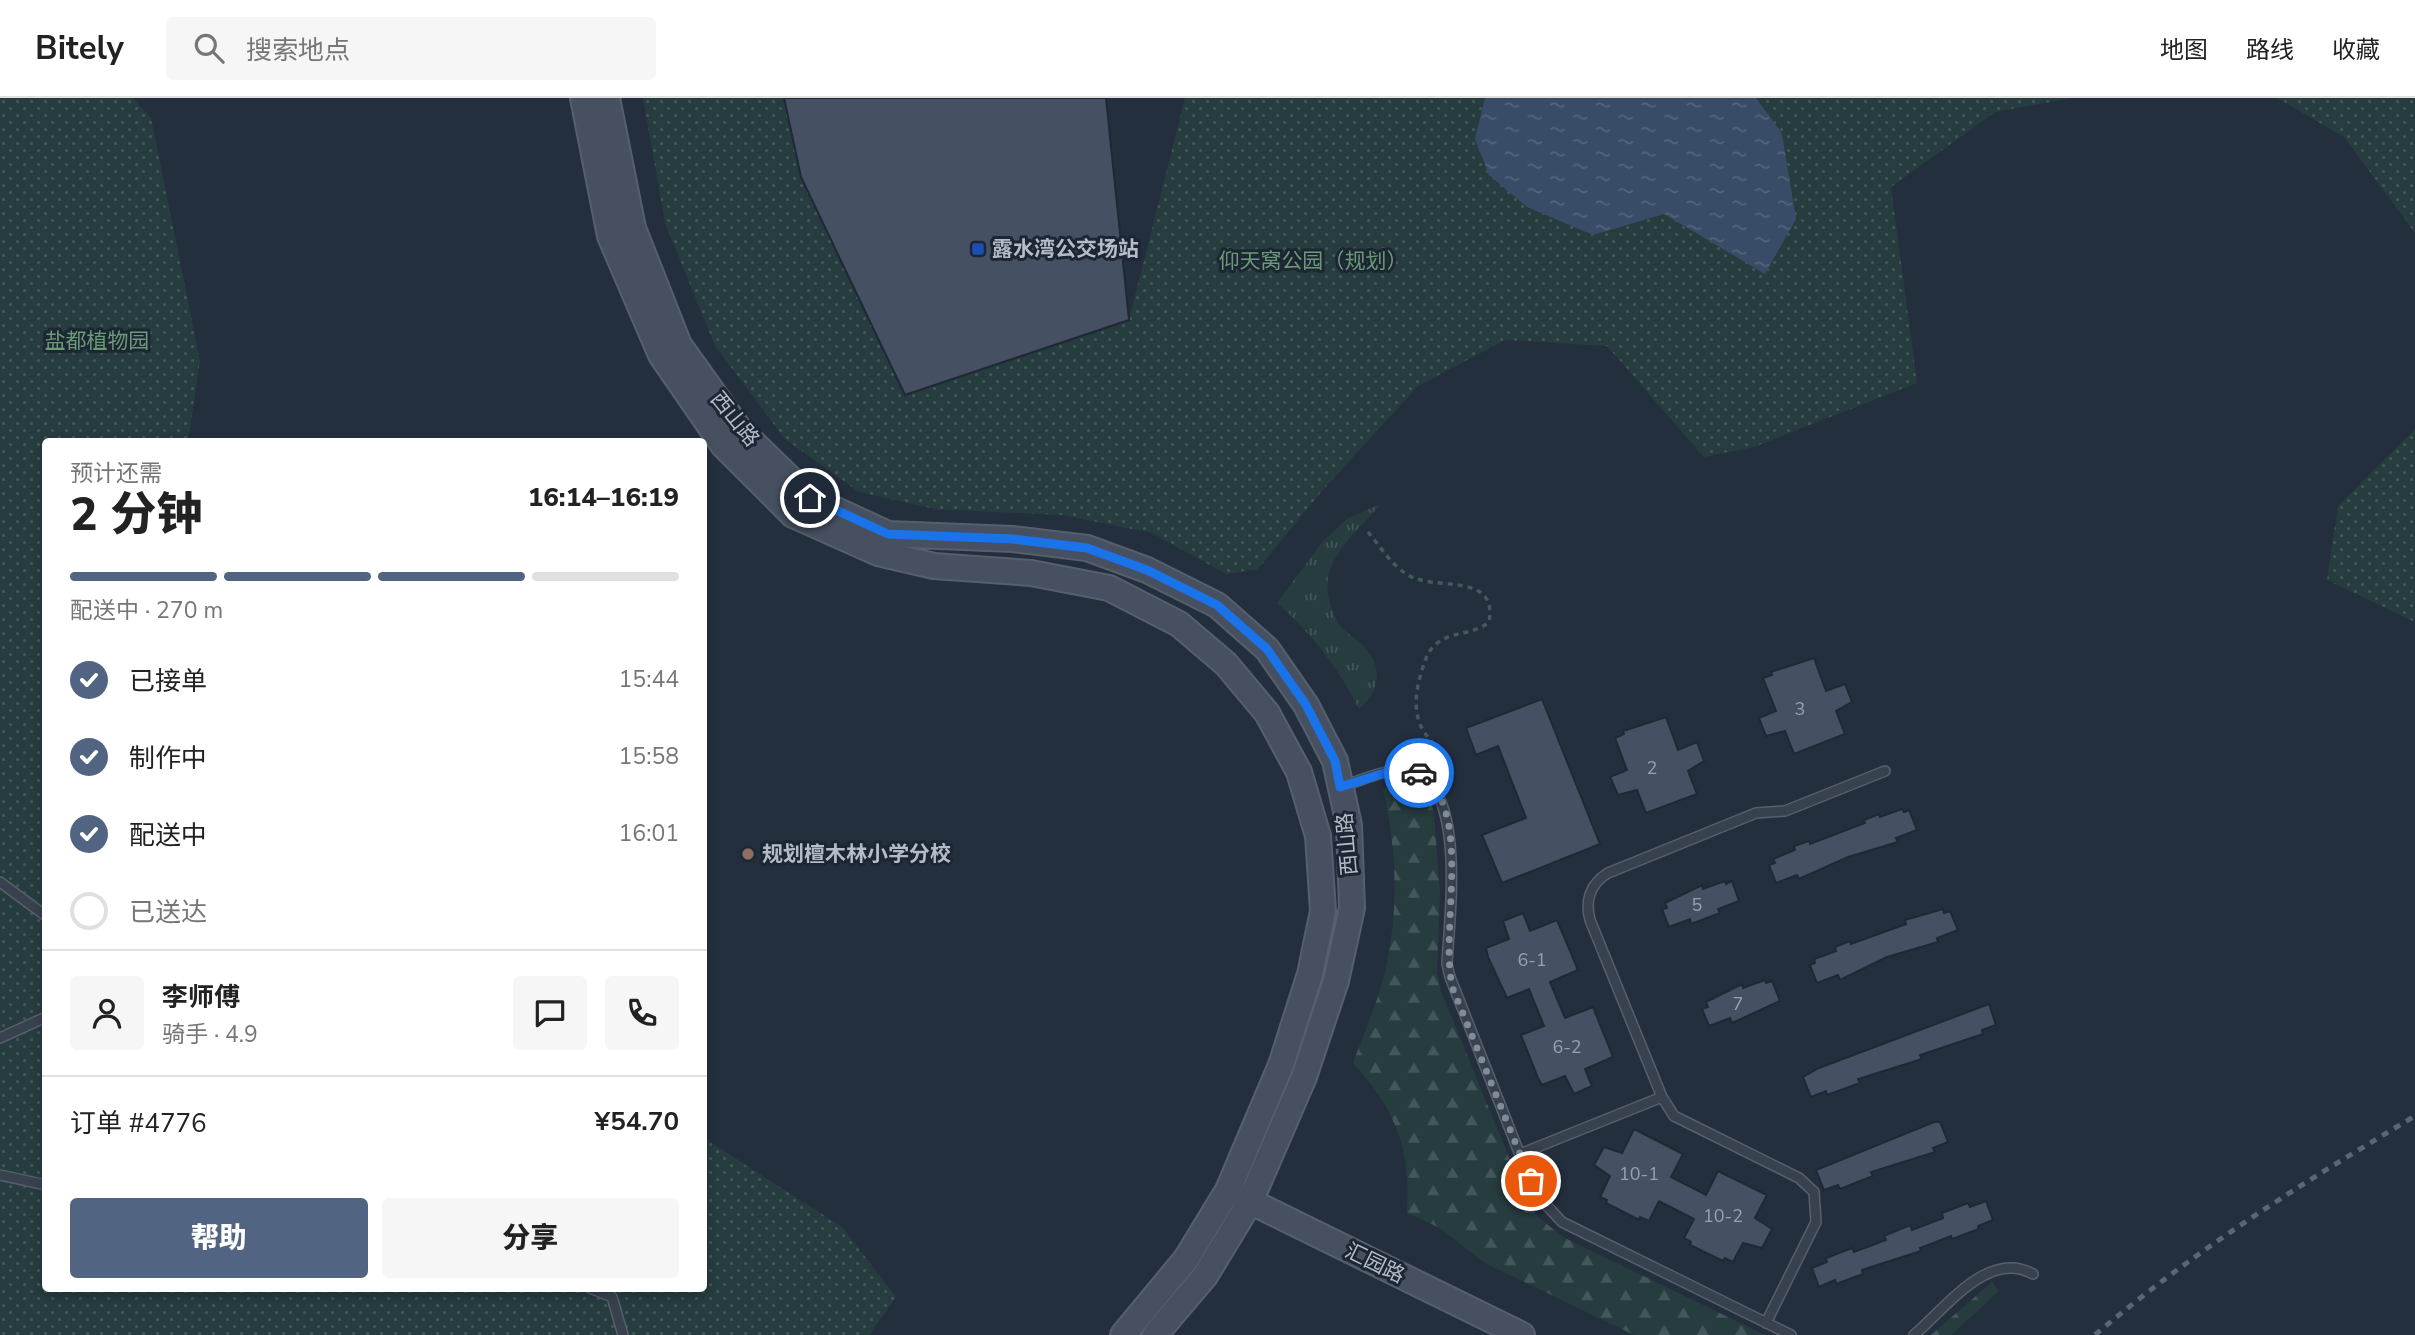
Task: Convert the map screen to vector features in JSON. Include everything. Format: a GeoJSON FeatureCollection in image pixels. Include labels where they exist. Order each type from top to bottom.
{"type":"FeatureCollection","features":[{"type":"Feature","properties":{"kind":"main road","name":"西山路"},"geometry":{"type":"LineString","coordinates":[[583,98],[610,236],[660,355],[723,445],[793,515],[878,553],[934,566],[1031,573],[1109,588],[1179,624],[1226,664],[1267,713],[1299,772],[1318,836],[1323,911],[1310,974],[1281,1065],[1228,1190],[1186,1259],[1123,1335]]}},
{"type":"Feature","properties":{"kind":"main road","name":"西山路"},"geometry":{"type":"LineString","coordinates":[[607,98],[633,228],[679,345],[739,429],[810,498],[888,534],[1013,539],[1087,548],[1147,570],[1217,605],[1267,649],[1306,705],[1335,761],[1349,825],[1352,908],[1336,981],[1304,1077],[1250,1202],[1205,1276],[1155,1335]]}},
{"type":"Feature","properties":{"kind":"main road","name":"汇园路"},"geometry":{"type":"LineString","coordinates":[[1228,1190],[1522,1335]]}},
{"type":"Feature","properties":{"kind":"lane"},"geometry":{"type":"LineString","coordinates":[[1340,787],[1394,770],[1406,770],[1420,774],[1439,792],[1450,856],[1447,964],[1450,977],[1535,1193],[1562,1222],[1791,1335]]}},
{"type":"Feature","properties":{"kind":"lane"},"geometry":{"type":"LineString","coordinates":[[1766,1323],[1816,1222],[1814,1192],[1799,1178],[1674,1116],[1662,1097],[1590,920],[1587,904],[1595,884],[1608,873],[1756,813],[1785,811],[1885,771]]}},
{"type":"Feature","properties":{"kind":"lane"},"geometry":{"type":"LineString","coordinates":[[0,882],[42,913]]}},
{"type":"Feature","properties":{"kind":"lane"},"geometry":{"type":"LineString","coordinates":[[0,1038],[42,1019]]}},
{"type":"Feature","properties":{"kind":"lane"},"geometry":{"type":"LineString","coordinates":[[1520,1154],[1662,1097]]}},
{"type":"Feature","properties":{"kind":"lane"},"geometry":{"type":"LineString","coordinates":[[0,1175],[42,1184]]}},
{"type":"Feature","properties":{"kind":"lane"},"geometry":{"type":"LineString","coordinates":[[1914,1335],[1986,1272],[2014,1266],[2033,1274]]}},
{"type":"Feature","properties":{"kind":"lane"},"geometry":{"type":"LineString","coordinates":[[600,1292],[612,1297],[623,1335]]}},
{"type":"Feature","properties":{"kind":"path"},"geometry":{"type":"LineString","coordinates":[[1368,532],[1410,577],[1474,588],[1487,596],[1490,606],[1489,622],[1482,628],[1451,635],[1435,645],[1425,659],[1418,681],[1416,703],[1419,719],[1424,731],[1439,749],[1447,769],[1439,792]]}},
{"type":"Feature","properties":{"kind":"green space","name":"盐都植物园"},"geometry":{"type":"Polygon","coordinates":[[[0,98],[133,98],[151,118],[200,361],[188,438],[42,438],[42,1292],[707,1292],[707,1140],[842,1227],[896,1297],[869,1335],[0,1335],[0,98]]]}},
{"type":"Feature","properties":{"kind":"green space","name":"仰天窝公园（规划）"},"geometry":{"type":"Polygon","coordinates":[[[643,98],[784,98],[801,177],[905,395],[1129,320],[1185,98],[2072,98],[1995,112],[1891,187],[1917,383],[1754,447],[1704,457],[1607,346],[1505,340],[1418,386],[1321,492],[1258,569],[1226,574],[1152,533],[1062,515],[935,509],[859,492],[785,439],[715,346],[665,223],[643,98]]]}},
{"type":"Feature","properties":{"kind":"green space"},"geometry":{"type":"Polygon","coordinates":[[[2277,98],[2415,98],[2415,233],[2344,137],[2277,98]]]}},
{"type":"Feature","properties":{"kind":"green space"},"geometry":{"type":"Polygon","coordinates":[[[2415,429],[2415,622],[2327,580],[2338,506],[2415,429]]]}},
{"type":"Feature","properties":{"kind":"green space"},"geometry":{"type":"Polygon","coordinates":[[[1381,504],[1336,557],[1327,583],[1335,618],[1345,631],[1364,646],[1375,665],[1377,673],[1374,689],[1359,709],[1343,679],[1323,652],[1277,603],[1323,541],[1348,518],[1381,504]]]}},
{"type":"Feature","properties":{"kind":"green space"},"geometry":{"type":"Polygon","coordinates":[[[1402,782],[1421,789],[1432,804],[1440,892],[1437,973],[1441,991],[1523,1192],[1538,1217],[1563,1237],[1765,1335],[1634,1335],[1485,1263],[1440,1228],[1407,1213],[1406,1169],[1398,1132],[1380,1097],[1353,1063],[1382,983],[1393,926],[1395,880],[1383,789],[1402,782]]]}},
{"type":"Feature","properties":{"kind":"green space"},"geometry":{"type":"Polygon","coordinates":[[[1992,1282],[1999,1291],[1951,1335],[1931,1335],[1992,1282]]]}},
{"type":"Feature","properties":{"kind":"water"},"geometry":{"type":"Polygon","coordinates":[[[1485,98],[1756,98],[1782,134],[1796,219],[1765,274],[1664,214],[1593,235],[1527,207],[1489,175],[1475,139],[1485,98]]]}},
{"type":"Feature","properties":{"kind":"building","name":"露水湾公交场站"},"geometry":{"type":"Polygon","coordinates":[[[784,98],[1106,98],[1129,320],[905,395],[801,177],[784,98]]]}},
{"type":"Feature","properties":{"kind":"building"},"geometry":{"type":"Polygon","coordinates":[[[1814,658],[1826,691],[1845,684],[1852,702],[1836,711],[1845,734],[1794,754],[1785,731],[1766,736],[1759,718],[1776,711],[1763,678],[1772,675],[1771,672],[1814,658]]]}},
{"type":"Feature","properties":{"kind":"building"},"geometry":{"type":"Polygon","coordinates":[[[1542,699],[1600,844],[1502,883],[1482,835],[1526,818],[1498,746],[1476,755],[1466,728],[1542,699]]]}},
{"type":"Feature","properties":{"kind":"building"},"geometry":{"type":"Polygon","coordinates":[[[1666,717],[1678,750],[1697,742],[1704,761],[1688,771],[1697,794],[1646,813],[1637,790],[1618,795],[1610,777],[1627,770],[1615,738],[1624,734],[1623,731],[1666,717]]]}},
{"type":"Feature","properties":{"kind":"building"},"geometry":{"type":"Polygon","coordinates":[[[1902,809],[1904,812],[1909,810],[1917,830],[1896,838],[1898,842],[1848,857],[1799,879],[1797,875],[1776,883],[1769,865],[1775,863],[1773,859],[1795,850],[1794,846],[1809,841],[1810,844],[1865,823],[1864,820],[1879,814],[1880,817],[1902,809]]]}},
{"type":"Feature","properties":{"kind":"building"},"geometry":{"type":"Polygon","coordinates":[[[1725,881],[1726,884],[1732,881],[1739,901],[1718,909],[1720,913],[1691,924],[1690,919],[1669,927],[1662,909],[1667,908],[1665,903],[1702,885],[1703,889],[1725,881]]]}},
{"type":"Feature","properties":{"kind":"building"},"geometry":{"type":"Polygon","coordinates":[[[1943,909],[1944,913],[1950,911],[1958,930],[1937,938],[1938,942],[1887,957],[1840,980],[1838,975],[1817,983],[1810,965],[1815,963],[1814,959],[1836,951],[1835,947],[1850,941],[1851,944],[1906,924],[1905,920],[1943,909]]]}},
{"type":"Feature","properties":{"kind":"building"},"geometry":{"type":"Polygon","coordinates":[[[1523,913],[1530,931],[1557,920],[1578,970],[1550,982],[1565,1018],[1593,1007],[1613,1057],[1585,1069],[1592,1086],[1574,1094],[1565,1076],[1542,1085],[1521,1035],[1544,1026],[1529,989],[1507,998],[1488,957],[1486,948],[1509,939],[1503,921],[1523,913]]]}},
{"type":"Feature","properties":{"kind":"building"},"geometry":{"type":"Polygon","coordinates":[[[1765,980],[1766,983],[1772,981],[1780,1001],[1732,1023],[1730,1018],[1709,1026],[1702,1009],[1708,1007],[1706,1002],[1742,984],[1743,988],[1765,980]]]}},
{"type":"Feature","properties":{"kind":"building"},"geometry":{"type":"Polygon","coordinates":[[[1989,1004],[1996,1025],[1982,1030],[1983,1034],[1920,1055],[1922,1059],[1858,1079],[1860,1083],[1827,1095],[1826,1091],[1811,1097],[1803,1077],[1819,1068],[1989,1004]]]}},
{"type":"Feature","properties":{"kind":"building"},"geometry":{"type":"Polygon","coordinates":[[[1934,1122],[1940,1122],[1948,1142],[1933,1148],[1935,1152],[1871,1172],[1873,1176],[1840,1189],[1838,1185],[1824,1190],[1816,1170],[1934,1122]]]}},
{"type":"Feature","properties":{"kind":"building"},"geometry":{"type":"Polygon","coordinates":[[[1634,1129],[1683,1154],[1671,1177],[1706,1195],[1718,1171],[1767,1195],[1755,1218],[1772,1229],[1762,1248],[1743,1243],[1733,1262],[1725,1258],[1723,1261],[1690,1245],[1691,1242],[1684,1238],[1694,1219],[1659,1201],[1649,1221],[1640,1217],[1639,1220],[1606,1203],[1607,1200],[1600,1197],[1610,1176],[1594,1165],[1604,1147],[1622,1153],[1634,1129]]]}},
{"type":"Feature","properties":{"kind":"building"},"geometry":{"type":"Polygon","coordinates":[[[1986,1201],[1993,1220],[1978,1226],[1979,1229],[1952,1239],[1951,1236],[1920,1248],[1921,1251],[1862,1270],[1863,1274],[1836,1284],[1835,1280],[1819,1287],[1812,1268],[1827,1262],[1826,1258],[1852,1248],[1854,1252],[1886,1240],[1884,1236],[1910,1225],[1912,1230],[1943,1218],[1942,1213],[1968,1203],[1970,1207],[1986,1201]]]}},
{"type":"Feature","properties":{"kind":"railway"},"geometry":{"type":"LineString","coordinates":[[2095,1335],[2172,1274],[2250,1219],[2415,1116]]}},
{"type":"Feature","properties":{"kind":"way so far"},"geometry":{"type":"LineString","coordinates":[[1419,773],[1431,781],[1439,792],[1449,835],[1451,917],[1447,964],[1453,989],[1531,1181]]}},
{"type":"Feature","properties":{"kind":"place","name":"露水湾公交场站"},"geometry":{"type":"Point","coordinates":[978,249]}},
{"type":"Feature","properties":{"kind":"place","name":"规划檀木林小学分校"},"geometry":{"type":"Point","coordinates":[748,854]}},
{"type":"Feature","properties":{"kind":"route"},"geometry":{"type":"LineString","coordinates":[[810,498],[888,534],[1013,539],[1087,548],[1147,570],[1217,605],[1267,649],[1306,705],[1335,761],[1340,787],[1394,770],[1419,773]]}}]}
